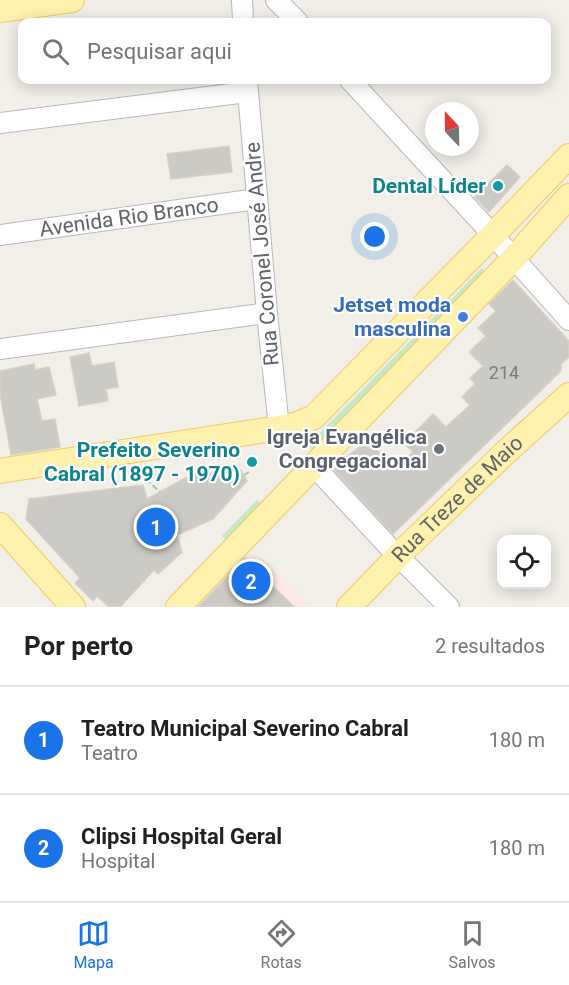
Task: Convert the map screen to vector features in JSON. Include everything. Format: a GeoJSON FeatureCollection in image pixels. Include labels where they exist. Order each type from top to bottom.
{"type":"FeatureCollection","features":[{"type":"Feature","properties":{"kind":"main road"},"geometry":{"type":"LineString","coordinates":[[0,10],[72,0]]}},
{"type":"Feature","properties":{"kind":"main road"},"geometry":{"type":"LineString","coordinates":[[10,470],[279,428],[298,424],[314,417],[494,236],[569,156]]}},
{"type":"Feature","properties":{"kind":"main road"},"geometry":{"type":"LineString","coordinates":[[167,607],[184,601],[514,258],[569,196]]}},
{"type":"Feature","properties":{"kind":"main road","name":"Rua Treze de Maio"},"geometry":{"type":"LineString","coordinates":[[349,607],[398,556],[569,395]]}},
{"type":"Feature","properties":{"kind":"main road"},"geometry":{"type":"LineString","coordinates":[[0,525],[73,607]]}},
{"type":"Feature","properties":{"kind":"street"},"geometry":{"type":"LineString","coordinates":[[242,0],[243,18]]}},
{"type":"Feature","properties":{"kind":"street"},"geometry":{"type":"LineString","coordinates":[[276,0],[294,18]]}},
{"type":"Feature","properties":{"kind":"street"},"geometry":{"type":"LineString","coordinates":[[354,84],[569,320]]}},
{"type":"Feature","properties":{"kind":"street"},"geometry":{"type":"LineString","coordinates":[[0,123],[247,86]]}},
{"type":"Feature","properties":{"kind":"street","name":"Rua Coronel José Andre"},"geometry":{"type":"LineString","coordinates":[[247,86],[279,428]]}},
{"type":"Feature","properties":{"kind":"street","name":"Avenida Rio Branco"},"geometry":{"type":"LineString","coordinates":[[0,235],[257,199]]}},
{"type":"Feature","properties":{"kind":"street"},"geometry":{"type":"LineString","coordinates":[[0,349],[267,313]]}},
{"type":"Feature","properties":{"kind":"street"},"geometry":{"type":"LineString","coordinates":[[313,465],[389,547],[449,607]]}},
{"type":"Feature","properties":{"kind":"street"},"geometry":{"type":"LineString","coordinates":[[0,483],[10,470]]}},
{"type":"Feature","properties":{"kind":"street"},"geometry":{"type":"LineString","coordinates":[[0,540],[60,607]]}},
{"type":"Feature","properties":{"kind":"path"},"geometry":{"type":"LineString","coordinates":[[151,469],[150,482],[160,492]]}},
{"type":"Feature","properties":{"kind":"path"},"geometry":{"type":"LineString","coordinates":[[244,476],[249,472]]}},
{"type":"Feature","properties":{"kind":"shaded area"},"geometry":{"type":"Polygon","coordinates":[[[251,547],[312,607],[190,607],[251,547]]]}},
{"type":"Feature","properties":{"kind":"green space"},"geometry":{"type":"Polygon","coordinates":[[[482,268],[488,274],[314,451],[308,445],[482,268]]]}},
{"type":"Feature","properties":{"kind":"green space"},"geometry":{"type":"Polygon","coordinates":[[[257,500],[263,506],[228,541],[222,536],[257,500]]]}},
{"type":"Feature","properties":{"kind":"building"},"geometry":{"type":"Polygon","coordinates":[[[229,146],[232,172],[171,179],[167,154],[229,146]]]}},
{"type":"Feature","properties":{"kind":"building","name":"Dental Líder"},"geometry":{"type":"Polygon","coordinates":[[[507,165],[520,177],[489,212],[475,197],[507,165]]]}},
{"type":"Feature","properties":{"kind":"building"},"geometry":{"type":"Polygon","coordinates":[[[513,280],[569,341],[569,357],[561,364],[561,371],[393,534],[333,469],[369,440],[394,470],[413,452],[404,443],[433,414],[446,427],[470,405],[462,397],[475,384],[470,378],[483,366],[469,352],[486,336],[478,328],[496,311],[489,304],[513,280]]]}},
{"type":"Feature","properties":{"kind":"building"},"geometry":{"type":"Polygon","coordinates":[[[89,353],[92,366],[114,362],[118,387],[106,389],[108,401],[79,406],[70,357],[89,353]]]}},
{"type":"Feature","properties":{"kind":"building"},"geometry":{"type":"Polygon","coordinates":[[[34,364],[35,370],[49,367],[56,395],[37,399],[42,421],[55,419],[60,447],[11,455],[0,394],[0,371],[34,364]]]}},
{"type":"Feature","properties":{"kind":"building"},"geometry":{"type":"Polygon","coordinates":[[[241,470],[247,481],[213,519],[177,535],[182,552],[158,574],[154,570],[120,607],[109,607],[97,596],[93,601],[75,583],[80,578],[26,519],[29,499],[143,485],[147,499],[189,476],[241,470]]]}},
{"type":"Feature","properties":{"kind":"building"},"geometry":{"type":"Polygon","coordinates":[[[245,558],[294,607],[198,607],[245,558]]]}},
{"type":"Feature","properties":{"kind":"place","name":"Dental Líder"},"geometry":{"type":"Point","coordinates":[498,186]}},
{"type":"Feature","properties":{"kind":"place","name":"Jetset moda masculina"},"geometry":{"type":"Point","coordinates":[463,317]}},
{"type":"Feature","properties":{"kind":"place","name":"Igreja Evangélica Congregacional"},"geometry":{"type":"Point","coordinates":[439,449]}},
{"type":"Feature","properties":{"kind":"place","name":"Prefeito Severino Cabral (1897 - 1970)"},"geometry":{"type":"Point","coordinates":[252,462]}},
{"type":"Feature","properties":{"kind":"place","name":"Teatro Municipal Severino Cabral"},"geometry":{"type":"Point","coordinates":[156,527]}},
{"type":"Feature","properties":{"kind":"place","name":"Clipsi Hospital Geral"},"geometry":{"type":"Point","coordinates":[251,581]}}]}
